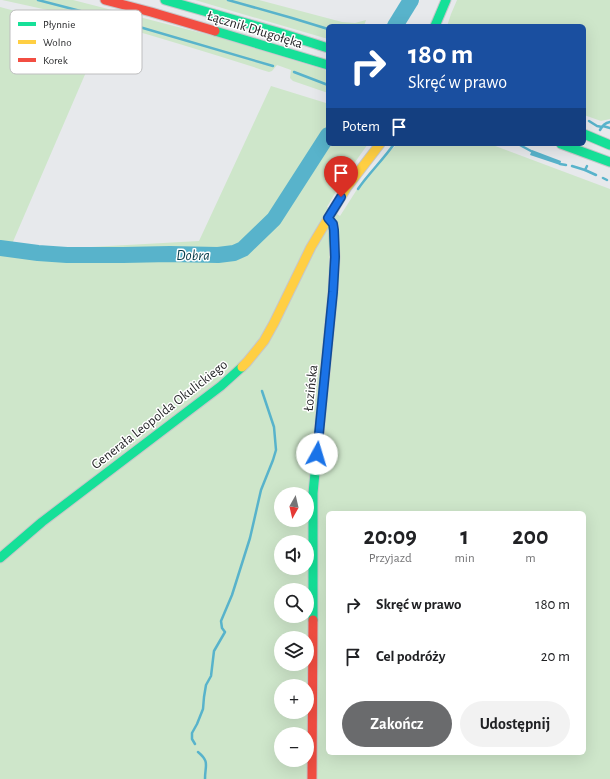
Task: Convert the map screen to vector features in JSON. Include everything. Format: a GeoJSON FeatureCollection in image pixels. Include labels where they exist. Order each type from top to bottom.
{"type":"FeatureCollection","features":[{"type":"Feature","properties":{"kind":"street","name":"Łącznik Długołęka"},"geometry":{"type":"LineString","coordinates":[[105,0],[151,12],[326,65]]}},
{"type":"Feature","properties":{"kind":"street","name":"Łącznik Długołęka"},"geometry":{"type":"LineString","coordinates":[[165,0],[326,47]]}},
{"type":"Feature","properties":{"kind":"street"},"geometry":{"type":"LineString","coordinates":[[436,24],[446,0]]}},
{"type":"Feature","properties":{"kind":"street"},"geometry":{"type":"LineString","coordinates":[[586,135],[610,145]]}},
{"type":"Feature","properties":{"kind":"street","name":"Generała Leopolda Okulickiego"},"geometry":{"type":"LineString","coordinates":[[0,558],[42,522],[221,386],[247,362],[264,341],[311,247],[328,218],[347,187],[378,146]]}},
{"type":"Feature","properties":{"kind":"street"},"geometry":{"type":"LineString","coordinates":[[566,146],[610,162]]}},
{"type":"Feature","properties":{"kind":"street","name":"Łozińska"},"geometry":{"type":"LineString","coordinates":[[312,779],[313,493],[333,292],[335,257],[333,224],[328,218]]}},
{"type":"Feature","properties":{"kind":"green space"},"geometry":{"type":"Polygon","coordinates":[[[2,0],[73,0],[112,10],[46,10],[2,0]]]}},
{"type":"Feature","properties":{"kind":"green space"},"geometry":{"type":"Polygon","coordinates":[[[195,0],[259,0],[342,22],[355,23],[366,20],[365,24],[326,24],[326,38],[195,0]]]}},
{"type":"Feature","properties":{"kind":"green space"},"geometry":{"type":"Polygon","coordinates":[[[457,0],[610,0],[610,119],[601,121],[586,116],[586,24],[448,24],[457,0]]]}},
{"type":"Feature","properties":{"kind":"green space"},"geometry":{"type":"Polygon","coordinates":[[[0,7],[11,10],[10,10],[10,74],[85,74],[12,244],[73,248],[199,241],[271,86],[326,103],[326,146],[367,146],[345,176],[327,207],[340,216],[363,180],[395,146],[495,146],[610,189],[610,779],[0,779],[0,7]]]}},
{"type":"Feature","properties":{"kind":"green space"},"geometry":{"type":"Polygon","coordinates":[[[142,18],[217,37],[326,70],[326,92],[293,81],[290,78],[291,70],[277,65],[272,71],[269,72],[142,33],[142,18]]]}},
{"type":"Feature","properties":{"kind":"water"},"geometry":{"type":"Polygon","coordinates":[[[532,150],[561,161],[560,165],[530,155],[532,150]]]}},
{"type":"Feature","properties":{"kind":"waterway"},"geometry":{"type":"LineString","coordinates":[[38,0],[77,10]]}},
{"type":"Feature","properties":{"kind":"waterway"},"geometry":{"type":"LineString","coordinates":[[228,0],[326,28]]}},
{"type":"Feature","properties":{"kind":"waterway","name":"Dobra"},"geometry":{"type":"LineString","coordinates":[[396,24],[411,0]]}},
{"type":"Feature","properties":{"kind":"waterway"},"geometry":{"type":"LineString","coordinates":[[142,28],[273,66]]}},
{"type":"Feature","properties":{"kind":"waterway"},"geometry":{"type":"LineString","coordinates":[[294,72],[326,84]]}},
{"type":"Feature","properties":{"kind":"waterway"},"geometry":{"type":"LineString","coordinates":[[589,121],[602,127]]}},
{"type":"Feature","properties":{"kind":"waterway"},"geometry":{"type":"LineString","coordinates":[[600,130],[604,124],[610,122]]}},
{"type":"Feature","properties":{"kind":"waterway"},"geometry":{"type":"LineString","coordinates":[[603,126],[610,128]]}},
{"type":"Feature","properties":{"kind":"waterway","name":"Dobra"},"geometry":{"type":"LineString","coordinates":[[0,248],[67,255],[218,255],[234,253],[243,249],[274,219],[326,138]]}},
{"type":"Feature","properties":{"kind":"waterway"},"geometry":{"type":"LineString","coordinates":[[358,189],[392,146]]}},
{"type":"Feature","properties":{"kind":"waterway"},"geometry":{"type":"LineString","coordinates":[[522,146],[531,151]]}},
{"type":"Feature","properties":{"kind":"waterway"},"geometry":{"type":"LineString","coordinates":[[560,164],[566,165]]}},
{"type":"Feature","properties":{"kind":"waterway"},"geometry":{"type":"LineString","coordinates":[[572,166],[596,175]]}},
{"type":"Feature","properties":{"kind":"waterway"},"geometry":{"type":"LineString","coordinates":[[585,170],[587,166]]}},
{"type":"Feature","properties":{"kind":"waterway"},"geometry":{"type":"LineString","coordinates":[[603,178],[607,180]]}},
{"type":"Feature","properties":{"kind":"waterway"},"geometry":{"type":"LineString","coordinates":[[195,744],[192,739],[192,733],[203,709],[206,685],[211,676],[214,651],[225,632],[222,628],[221,621],[232,595],[250,538],[261,490],[276,450],[274,427],[262,391]]}},
{"type":"Feature","properties":{"kind":"waterway"},"geometry":{"type":"LineString","coordinates":[[198,752],[202,755],[205,761],[205,779]]}},
{"type":"Feature","properties":{"kind":"traffic: fast"},"geometry":{"type":"LineString","coordinates":[[165,0],[326,47]]}},
{"type":"Feature","properties":{"kind":"traffic: fast"},"geometry":{"type":"LineString","coordinates":[[436,24],[446,0]]}},
{"type":"Feature","properties":{"kind":"traffic: fast"},"geometry":{"type":"LineString","coordinates":[[215,31],[326,64]]}},
{"type":"Feature","properties":{"kind":"traffic: fast"},"geometry":{"type":"LineString","coordinates":[[586,135],[610,145]]}},
{"type":"Feature","properties":{"kind":"traffic: fast"},"geometry":{"type":"LineString","coordinates":[[566,146],[610,162]]}},
{"type":"Feature","properties":{"kind":"traffic: fast"},"geometry":{"type":"LineString","coordinates":[[313,583],[313,493],[333,292],[335,257],[333,224],[328,218]]}},
{"type":"Feature","properties":{"kind":"traffic: fast"},"geometry":{"type":"LineString","coordinates":[[0,558],[42,522],[221,386],[242,367]]}},
{"type":"Feature","properties":{"kind":"traffic: slow"},"geometry":{"type":"LineString","coordinates":[[242,367],[264,341],[311,247],[347,187],[378,146]]}},
{"type":"Feature","properties":{"kind":"traffic: jam"},"geometry":{"type":"LineString","coordinates":[[105,0],[215,31]]}},
{"type":"Feature","properties":{"kind":"traffic: jam"},"geometry":{"type":"LineString","coordinates":[[312,779],[313,623]]}},
{"type":"Feature","properties":{"kind":"route"},"geometry":{"type":"LineString","coordinates":[[317,454],[335,257],[333,224],[328,218],[341,197]]}}]}
